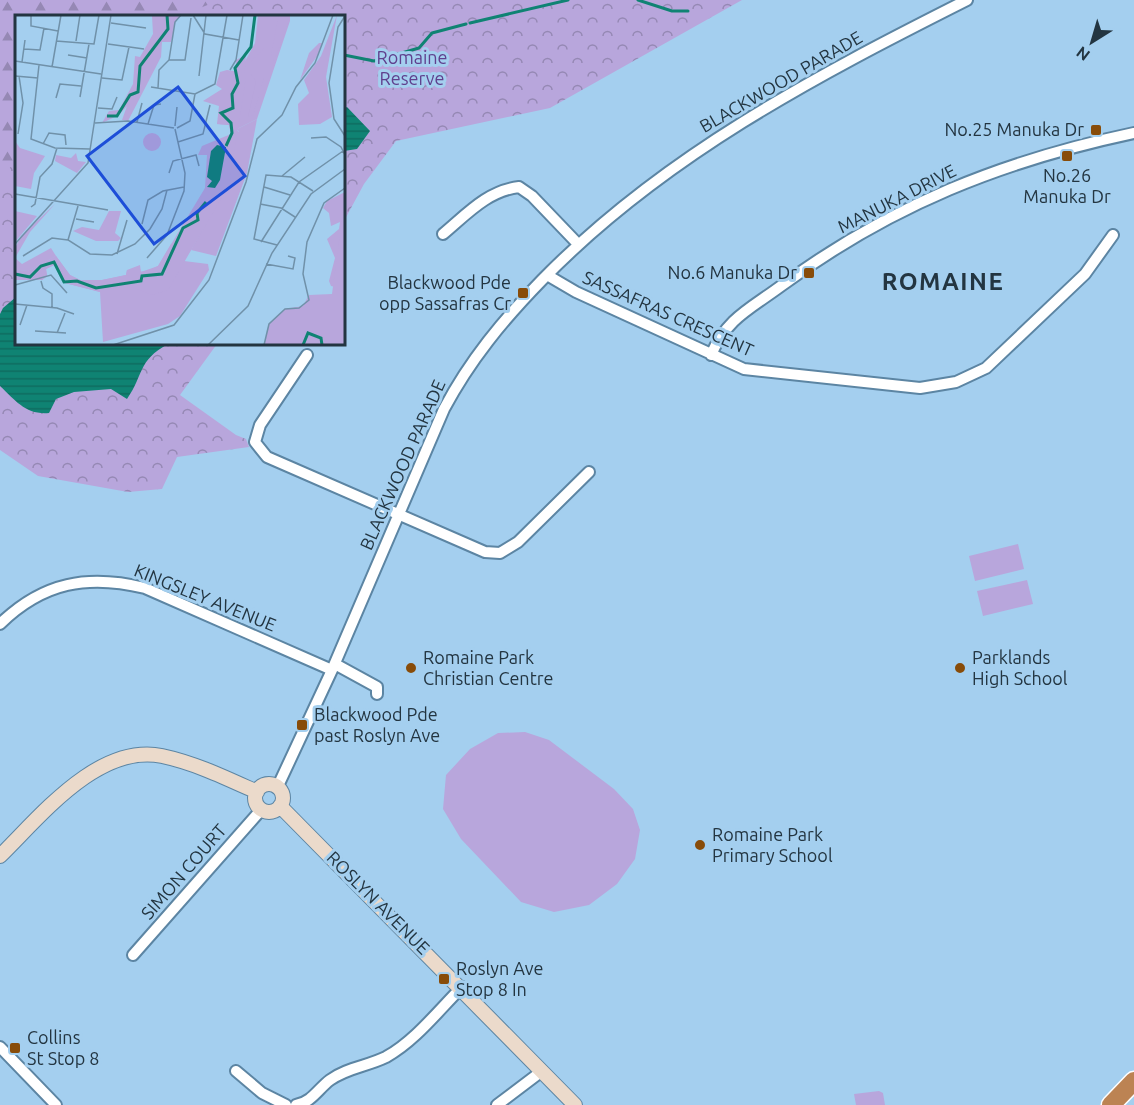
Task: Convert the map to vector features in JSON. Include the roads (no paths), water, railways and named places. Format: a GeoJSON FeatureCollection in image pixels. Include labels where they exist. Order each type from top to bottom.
{"type":"FeatureCollection","features":[{"type":"Feature","properties":{"kind":"highway"},"geometry":{"type":"LineString","coordinates":[[1111,1105],[1134,1082]]}},
{"type":"Feature","properties":{"kind":"street","name":"BLACKWOOD PARADE"},"geometry":{"type":"LineString","coordinates":[[277,788],[334,667],[444,410],[462,375],[492,335],[578,244],[676,165],[767,105],[967,0]]}},
{"type":"Feature","properties":{"kind":"street","name":"MANUKA DRIVE"},"geometry":{"type":"LineString","coordinates":[[711,355],[727,326],[795,276],[865,230],[984,174],[1072,146],[1134,133]]}},
{"type":"Feature","properties":{"kind":"street"},"geometry":{"type":"LineString","coordinates":[[443,234],[482,201],[502,189],[519,187],[532,196],[578,244]]}},
{"type":"Feature","properties":{"kind":"street","name":"SASSAFRAS CRESCENT"},"geometry":{"type":"LineString","coordinates":[[547,275],[576,292],[744,369],[920,388],[956,382],[986,368],[1085,274],[1113,235]]}},
{"type":"Feature","properties":{"kind":"street"},"geometry":{"type":"LineString","coordinates":[[307,355],[260,425],[255,442],[267,457],[484,552],[500,553],[518,542],[589,472]]}},
{"type":"Feature","properties":{"kind":"street","name":"KINGSLEY AVENUE"},"geometry":{"type":"LineString","coordinates":[[0,624],[14,611],[43,592],[85,581],[115,581],[145,588],[372,682],[377,687],[376,694]]}},
{"type":"Feature","properties":{"kind":"street"},"geometry":{"type":"LineString","coordinates":[[0,856],[80,779],[105,765],[129,757],[159,756],[192,765],[257,792]]}},
{"type":"Feature","properties":{"kind":"street"},"geometry":{"type":"LineString","coordinates":[[268,785],[277,788],[282,798],[280,806],[274,811],[261,810],[256,804],[257,792],[268,785]]}},
{"type":"Feature","properties":{"kind":"street","name":"ROSLYN AVENUE"},"geometry":{"type":"LineString","coordinates":[[280,806],[462,987],[575,1105]]}},
{"type":"Feature","properties":{"kind":"street","name":"SIMON COURT"},"geometry":{"type":"LineString","coordinates":[[133,955],[261,810]]}},
{"type":"Feature","properties":{"kind":"street"},"geometry":{"type":"LineString","coordinates":[[296,1105],[313,1098],[329,1081],[345,1072],[385,1057],[406,1044],[462,987]]}},
{"type":"Feature","properties":{"kind":"street"},"geometry":{"type":"LineString","coordinates":[[0,1047],[56,1105]]}},
{"type":"Feature","properties":{"kind":"street"},"geometry":{"type":"LineString","coordinates":[[236,1071],[262,1093],[286,1105]]}},
{"type":"Feature","properties":{"kind":"street"},"geometry":{"type":"LineString","coordinates":[[497,1105],[542,1071]]}},
{"type":"Feature","properties":{"kind":"waterway"},"geometry":{"type":"LineString","coordinates":[[470,23],[568,0]]}},
{"type":"Feature","properties":{"kind":"waterway"},"geometry":{"type":"LineString","coordinates":[[638,0],[672,11],[688,11]]}},
{"type":"Feature","properties":{"kind":"waterway"},"geometry":{"type":"LineString","coordinates":[[345,55],[374,61],[419,48],[432,33],[466,24]]}},
{"type":"Feature","properties":{"kind":"place","name":"No.25 Manuka Dr"},"geometry":{"type":"Point","coordinates":[1096,130]}},
{"type":"Feature","properties":{"kind":"place","name":"No.26 Manuka Dr"},"geometry":{"type":"Point","coordinates":[1067,156]}},
{"type":"Feature","properties":{"kind":"place","name":"No.6 Manuka Dr"},"geometry":{"type":"Point","coordinates":[809,273]}},
{"type":"Feature","properties":{"kind":"place","name":"Blackwood Pde opp Sassafras Cr"},"geometry":{"type":"Point","coordinates":[523,293]}},
{"type":"Feature","properties":{"kind":"place","name":"Romaine Park Christian Centre"},"geometry":{"type":"Point","coordinates":[411,668]}},
{"type":"Feature","properties":{"kind":"place","name":"Parklands High School"},"geometry":{"type":"Point","coordinates":[960,668]}},
{"type":"Feature","properties":{"kind":"place","name":"Blackwood Pde past Roslyn Ave"},"geometry":{"type":"Point","coordinates":[302,725]}},
{"type":"Feature","properties":{"kind":"place","name":"Romaine Park Primary School"},"geometry":{"type":"Point","coordinates":[700,845]}},
{"type":"Feature","properties":{"kind":"place","name":"Roslyn Ave Stop 8 In"},"geometry":{"type":"Point","coordinates":[444,979]}},
{"type":"Feature","properties":{"kind":"place","name":"Collins St Stop 8"},"geometry":{"type":"Point","coordinates":[15,1048]}},
{"type":"Feature","properties":{"kind":"district","name":"ROMAINE"},"geometry":{"type":"Point","coordinates":[943,282]}},
{"type":"Feature","properties":{"kind":"park label","name":"Romaine Reserve"},"geometry":{"type":"Point","coordinates":[412,68]}}]}
